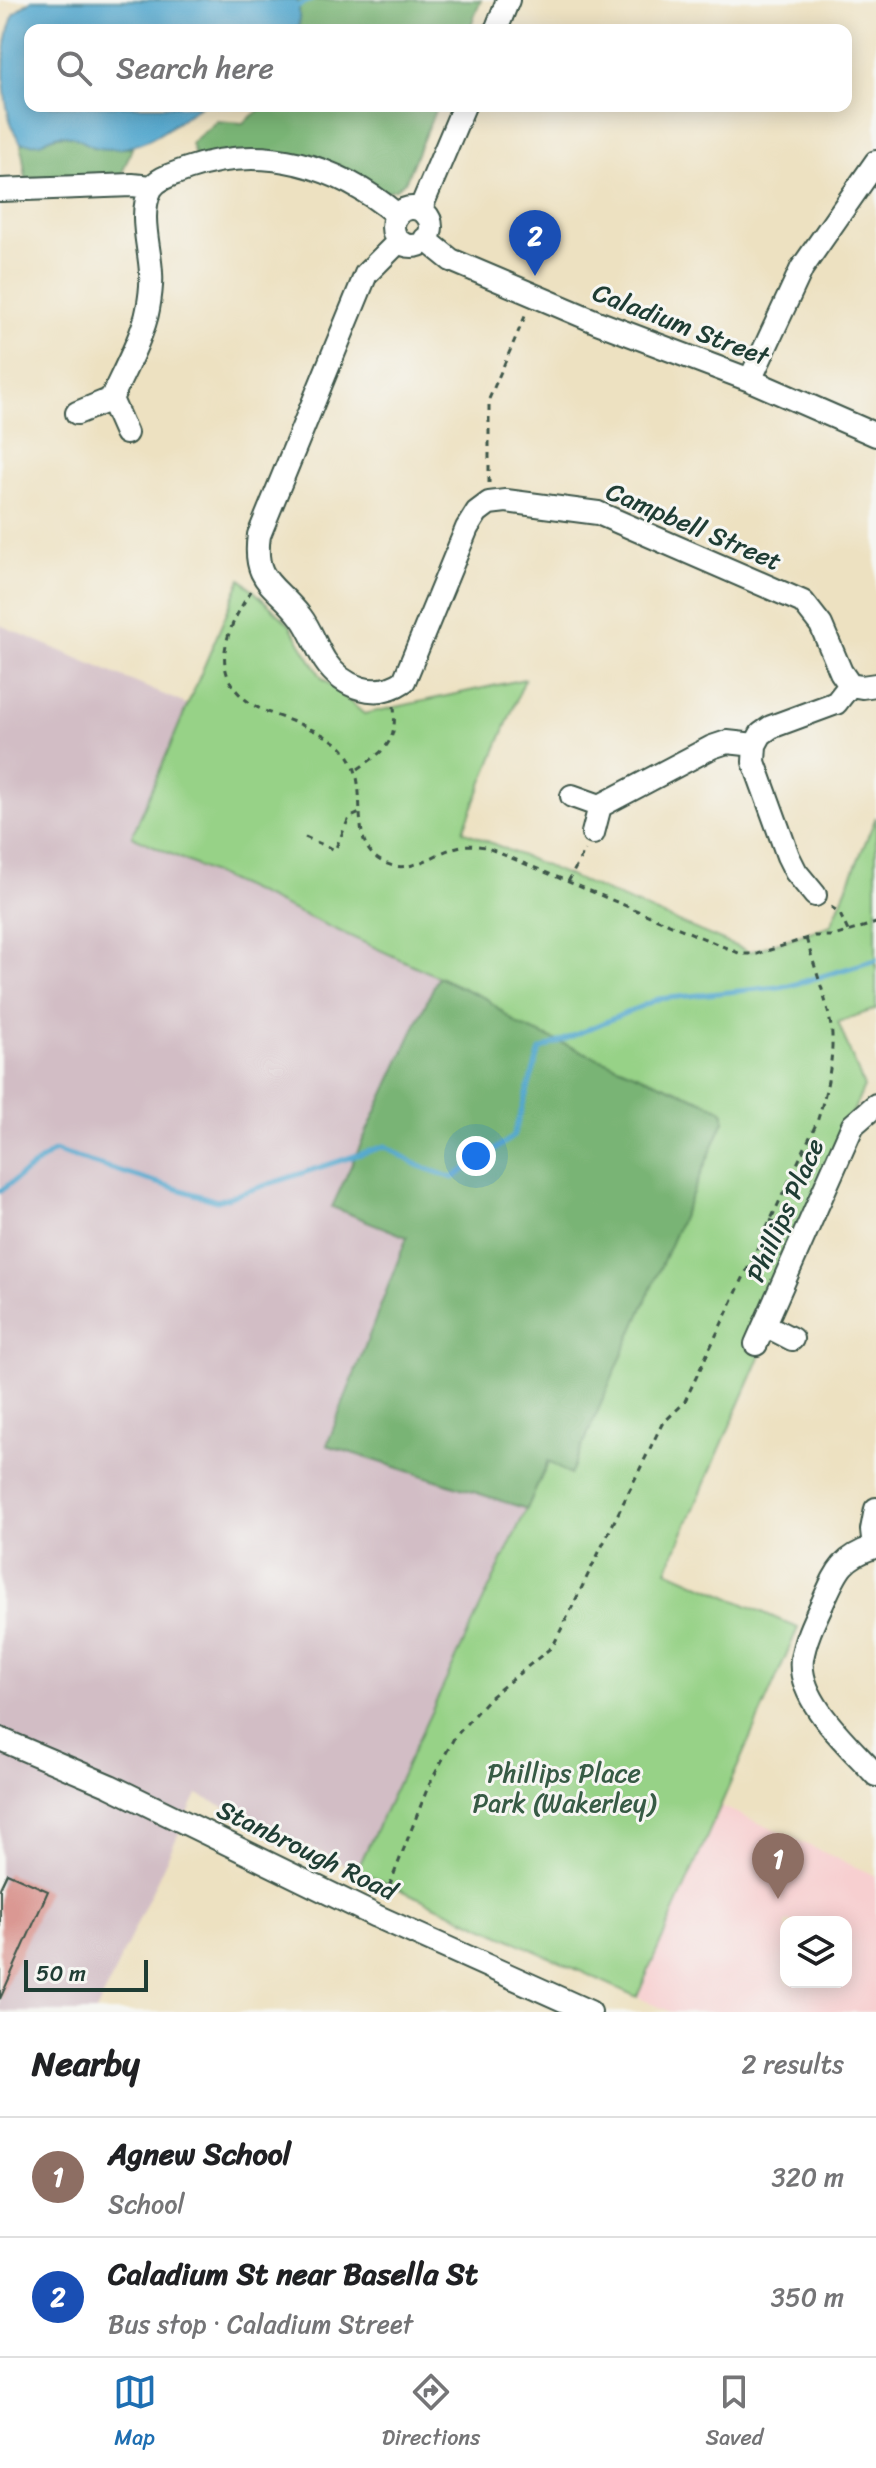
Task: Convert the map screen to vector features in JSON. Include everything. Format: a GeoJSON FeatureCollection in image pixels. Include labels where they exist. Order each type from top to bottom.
{"type":"FeatureCollection","features":[{"type":"Feature","properties":{"kind":"street"},"geometry":{"type":"LineString","coordinates":[[498,24],[508,0]]}},
{"type":"Feature","properties":{"kind":"street"},"geometry":{"type":"LineString","coordinates":[[420,210],[461,112]]}},
{"type":"Feature","properties":{"kind":"street"},"geometry":{"type":"LineString","coordinates":[[77,413],[111,399],[148,314],[152,276],[144,209],[152,187],[163,178],[196,166],[241,158],[293,160],[339,177],[376,198],[397,215]]}},
{"type":"Feature","properties":{"kind":"street"},"geometry":{"type":"LineString","coordinates":[[750,380],[802,268],[876,162]]}},
{"type":"Feature","properties":{"kind":"street"},"geometry":{"type":"LineString","coordinates":[[0,190],[152,187]]}},
{"type":"Feature","properties":{"kind":"street"},"geometry":{"type":"LineString","coordinates":[[409,208],[420,210],[429,221],[430,228],[425,239],[414,245],[399,241],[393,230],[397,215],[409,208]]}},
{"type":"Feature","properties":{"kind":"street","name":"Caladium Street"},"geometry":{"type":"LineString","coordinates":[[425,239],[451,260],[597,322],[750,380],[876,435]]}},
{"type":"Feature","properties":{"kind":"street"},"geometry":{"type":"LineString","coordinates":[[399,241],[366,274],[259,535],[255,558],[262,574],[303,619],[325,661],[336,674],[351,684],[374,692],[391,690],[404,681],[467,528],[477,512],[489,503]]}},
{"type":"Feature","properties":{"kind":"street"},"geometry":{"type":"LineString","coordinates":[[111,399],[126,433]]}},
{"type":"Feature","properties":{"kind":"street","name":"Campbell Street"},"geometry":{"type":"LineString","coordinates":[[489,503],[506,501],[598,513],[803,602],[821,625],[841,672],[850,685]]}},
{"type":"Feature","properties":{"kind":"street"},"geometry":{"type":"LineString","coordinates":[[815,895],[796,872],[788,856],[754,762],[755,745],[761,734],[771,727],[836,703],[850,685],[876,685]]}},
{"type":"Feature","properties":{"kind":"street"},"geometry":{"type":"LineString","coordinates":[[572,796],[600,806],[712,747],[727,742],[755,745]]}},
{"type":"Feature","properties":{"kind":"street"},"geometry":{"type":"LineString","coordinates":[[593,833],[600,806]]}},
{"type":"Feature","properties":{"kind":"street","name":"Phillips Place"},"geometry":{"type":"LineString","coordinates":[[792,1339],[761,1335],[853,1125],[876,1105]]}},
{"type":"Feature","properties":{"kind":"street"},"geometry":{"type":"LineString","coordinates":[[876,1509],[872,1530],[875,1548],[854,1554],[838,1569],[807,1636],[802,1662],[804,1686],[819,1710],[876,1775]]}},
{"type":"Feature","properties":{"kind":"street","name":"Stanbrough Road"},"geometry":{"type":"LineString","coordinates":[[0,1739],[110,1786],[376,1916],[590,2012]]}},
{"type":"Feature","properties":{"kind":"path"},"geometry":{"type":"LineString","coordinates":[[489,503],[489,399],[527,311]]}},
{"type":"Feature","properties":{"kind":"path"},"geometry":{"type":"LineString","coordinates":[[262,574],[238,611],[224,644],[225,669],[235,689],[248,702],[323,734],[343,749],[357,769],[361,785],[363,839],[370,854],[396,868],[411,867],[464,844],[485,847],[741,954],[757,954],[806,938],[834,936],[876,923]]}},
{"type":"Feature","properties":{"kind":"path"},"geometry":{"type":"LineString","coordinates":[[357,769],[384,750],[393,737],[396,726],[391,690]]}},
{"type":"Feature","properties":{"kind":"path"},"geometry":{"type":"LineString","coordinates":[[305,837],[335,850],[349,818],[360,813]]}},
{"type":"Feature","properties":{"kind":"path"},"geometry":{"type":"LineString","coordinates":[[568,882],[593,833]]}},
{"type":"Feature","properties":{"kind":"path"},"geometry":{"type":"LineString","coordinates":[[815,895],[839,912],[848,931]]}},
{"type":"Feature","properties":{"kind":"path"},"geometry":{"type":"LineString","coordinates":[[376,1916],[428,1787],[454,1738],[489,1698],[553,1646],[662,1424],[684,1403],[817,1122],[832,1060],[832,1032],[806,938]]}},
{"type":"Feature","properties":{"kind":"shaded area"},"geometry":{"type":"Polygon","coordinates":[[[0,625],[188,705],[132,836],[438,977],[333,1207],[407,1237],[327,1444],[527,1509],[357,1870],[197,1794],[96,2012],[0,2012],[0,625]]]}},
{"type":"Feature","properties":{"kind":"shaded area"},"geometry":{"type":"Polygon","coordinates":[[[721,1806],[876,1876],[876,2012],[671,2012],[637,1997],[721,1806]]]}},
{"type":"Feature","properties":{"kind":"green space"},"geometry":{"type":"Polygon","coordinates":[[[297,0],[481,0],[471,24],[299,24],[297,0]]]}},
{"type":"Feature","properties":{"kind":"green space"},"geometry":{"type":"Polygon","coordinates":[[[257,112],[434,112],[406,180],[396,189],[380,193],[342,170],[197,162],[191,143],[217,121],[243,123],[257,112]]]}},
{"type":"Feature","properties":{"kind":"green space"},"geometry":{"type":"Polygon","coordinates":[[[66,135],[84,140],[94,148],[132,148],[121,176],[26,179],[21,143],[66,135]]]}},
{"type":"Feature","properties":{"kind":"green space","name":"Phillips Place Park (Wakerley)"},"geometry":{"type":"Polygon","coordinates":[[[241,579],[289,624],[322,678],[364,714],[525,679],[463,831],[749,952],[831,925],[876,817],[876,1009],[838,1022],[864,1087],[748,1349],[761,1355],[667,1570],[798,1628],[637,1997],[357,1870],[549,1461],[570,1474],[719,1108],[518,1025],[487,999],[132,836],[241,579]]]}},
{"type":"Feature","properties":{"kind":"green space"},"geometry":{"type":"Polygon","coordinates":[[[438,977],[487,999],[518,1025],[719,1108],[724,1113],[724,1121],[570,1475],[548,1461],[527,1509],[327,1445],[407,1237],[332,1207],[438,977]]]}},
{"type":"Feature","properties":{"kind":"water"},"geometry":{"type":"Polygon","coordinates":[[[32,0],[297,0],[299,24],[24,24],[24,112],[192,112],[140,144],[113,149],[98,148],[64,135],[40,143],[21,143],[9,116],[4,81],[9,30],[13,16],[32,0]]]}},
{"type":"Feature","properties":{"kind":"building"},"geometry":{"type":"Polygon","coordinates":[[[7,1873],[48,1891],[0,1999],[0,1888],[7,1873]]]}},
{"type":"Feature","properties":{"kind":"waterway"},"geometry":{"type":"LineString","coordinates":[[293,8],[311,0]]}},
{"type":"Feature","properties":{"kind":"waterway"},"geometry":{"type":"LineString","coordinates":[[0,1191],[54,1151],[217,1201],[385,1146],[419,1166],[453,1178],[513,1137],[540,1050],[658,999],[789,986],[876,960]]}},
{"type":"Feature","properties":{"kind":"place","name":"Caladium St near Basella St"},"geometry":{"type":"Point","coordinates":[535,276]}},
{"type":"Feature","properties":{"kind":"place","name":"Agnew School"},"geometry":{"type":"Point","coordinates":[778,1899]}}]}
